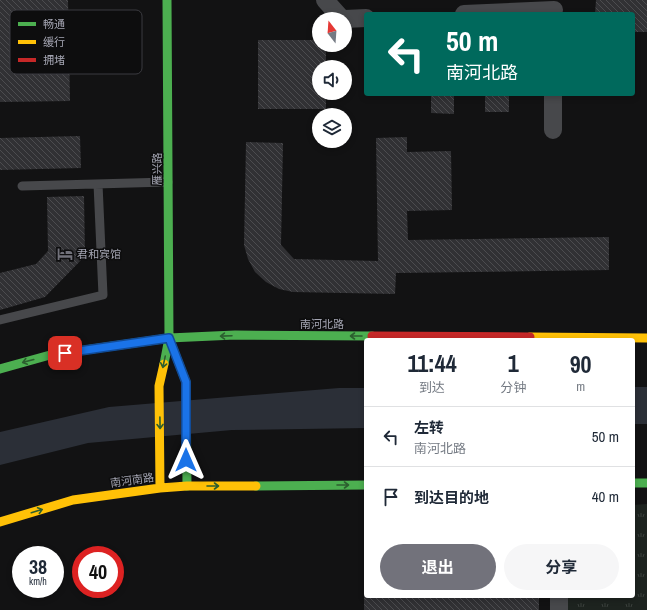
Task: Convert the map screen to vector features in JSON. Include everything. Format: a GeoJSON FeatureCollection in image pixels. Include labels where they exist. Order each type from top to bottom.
{"type":"FeatureCollection","features":[{"type":"Feature","properties":{"kind":"street","name":"雁兴路"},"geometry":{"type":"LineString","coordinates":[[168,0],[169,338]]}},
{"type":"Feature","properties":{"kind":"street"},"geometry":{"type":"LineString","coordinates":[[325,0],[337,12]]}},
{"type":"Feature","properties":{"kind":"street"},"geometry":{"type":"LineString","coordinates":[[494,12],[554,8]]}},
{"type":"Feature","properties":{"kind":"street"},"geometry":{"type":"LineString","coordinates":[[352,19],[364,18]]}},
{"type":"Feature","properties":{"kind":"street"},"geometry":{"type":"LineString","coordinates":[[553,96],[553,130]]}},
{"type":"Feature","properties":{"kind":"street","name":"南河北路"},"geometry":{"type":"LineString","coordinates":[[0,369],[50,355],[169,338],[235,335],[647,338]]}},
{"type":"Feature","properties":{"kind":"street"},"geometry":{"type":"LineString","coordinates":[[169,338],[186,382],[187,486]]}},
{"type":"Feature","properties":{"kind":"street"},"geometry":{"type":"LineString","coordinates":[[160,488],[159,386],[169,338]]}},
{"type":"Feature","properties":{"kind":"street"},"geometry":{"type":"LineString","coordinates":[[635,483],[647,483]]}},
{"type":"Feature","properties":{"kind":"street","name":"南河南路"},"geometry":{"type":"LineString","coordinates":[[0,522],[73,500],[160,488],[187,486],[364,485]]}},
{"type":"Feature","properties":{"kind":"street"},"geometry":{"type":"LineString","coordinates":[[559,598],[559,610]]}},
{"type":"Feature","properties":{"kind":"lane"},"geometry":{"type":"LineString","coordinates":[[22,186],[169,182]]}},
{"type":"Feature","properties":{"kind":"lane"},"geometry":{"type":"LineString","coordinates":[[0,320],[103,295],[98,184]]}},
{"type":"Feature","properties":{"kind":"green space"},"geometry":{"type":"Polygon","coordinates":[[[647,504],[647,610],[553,610],[552,598],[635,598],[635,505],[647,504]]]}},
{"type":"Feature","properties":{"kind":"shaded area"},"geometry":{"type":"Polygon","coordinates":[[[635,387],[647,387],[647,424],[635,424],[635,387]]]}},
{"type":"Feature","properties":{"kind":"shaded area"},"geometry":{"type":"Polygon","coordinates":[[[339,388],[364,388],[364,428],[232,430],[88,443],[0,465],[0,432],[109,407],[339,388]]]}},
{"type":"Feature","properties":{"kind":"building"},"geometry":{"type":"Polygon","coordinates":[[[0,0],[68,0],[68,10],[10,10],[10,74],[69,74],[70,101],[0,102],[0,0]]]}},
{"type":"Feature","properties":{"kind":"building"},"geometry":{"type":"Polygon","coordinates":[[[596,0],[647,0],[647,32],[635,32],[635,12],[595,12],[596,0]]]}},
{"type":"Feature","properties":{"kind":"building"},"geometry":{"type":"Polygon","coordinates":[[[258,40],[312,40],[312,52],[326,52],[326,60],[312,60],[312,100],[326,100],[326,108],[258,109],[258,40]]]}},
{"type":"Feature","properties":{"kind":"building"},"geometry":{"type":"Polygon","coordinates":[[[431,96],[454,96],[454,114],[431,113],[431,96]]]}},
{"type":"Feature","properties":{"kind":"building"},"geometry":{"type":"Polygon","coordinates":[[[485,96],[509,96],[509,112],[485,112],[485,96]]]}},
{"type":"Feature","properties":{"kind":"building"},"geometry":{"type":"Polygon","coordinates":[[[80,136],[81,168],[0,170],[0,138],[80,136]]]}},
{"type":"Feature","properties":{"kind":"building"},"geometry":{"type":"Polygon","coordinates":[[[407,137],[407,152],[451,151],[452,210],[407,211],[408,240],[609,237],[609,270],[396,273],[395,294],[293,292],[279,289],[266,282],[255,272],[248,259],[244,245],[246,142],[283,143],[281,245],[294,259],[378,261],[376,138],[407,137]]]}},
{"type":"Feature","properties":{"kind":"building","name":"君和宾馆"},"geometry":{"type":"Polygon","coordinates":[[[84,196],[85,256],[45,297],[0,310],[0,273],[36,264],[48,251],[47,197],[84,196]]]}},
{"type":"Feature","properties":{"kind":"building"},"geometry":{"type":"Polygon","coordinates":[[[364,598],[539,598],[539,610],[364,610],[364,598]]]}},
{"type":"Feature","properties":{"kind":"traffic: fast"},"geometry":{"type":"LineString","coordinates":[[164,364],[169,338],[167,0]]}},
{"type":"Feature","properties":{"kind":"traffic: fast"},"geometry":{"type":"LineString","coordinates":[[0,369],[50,355],[169,338],[235,335],[372,336]]}},
{"type":"Feature","properties":{"kind":"traffic: fast"},"geometry":{"type":"LineString","coordinates":[[169,338],[186,382],[187,486]]}},
{"type":"Feature","properties":{"kind":"traffic: fast"},"geometry":{"type":"LineString","coordinates":[[635,483],[647,483]]}},
{"type":"Feature","properties":{"kind":"traffic: fast"},"geometry":{"type":"LineString","coordinates":[[256,486],[364,485]]}},
{"type":"Feature","properties":{"kind":"traffic: slow"},"geometry":{"type":"LineString","coordinates":[[530,337],[647,338]]}},
{"type":"Feature","properties":{"kind":"traffic: slow"},"geometry":{"type":"LineString","coordinates":[[160,488],[159,386],[164,364]]}},
{"type":"Feature","properties":{"kind":"traffic: slow"},"geometry":{"type":"LineString","coordinates":[[0,522],[73,500],[160,488],[187,486],[256,486]]}},
{"type":"Feature","properties":{"kind":"traffic: jam"},"geometry":{"type":"LineString","coordinates":[[372,336],[530,337]]}},
{"type":"Feature","properties":{"kind":"place","name":"君和宾馆"},"geometry":{"type":"Point","coordinates":[65,254]}},
{"type":"Feature","properties":{"kind":"route"},"geometry":{"type":"LineString","coordinates":[[65,353],[169,338],[186,382],[186,460]]}}]}
